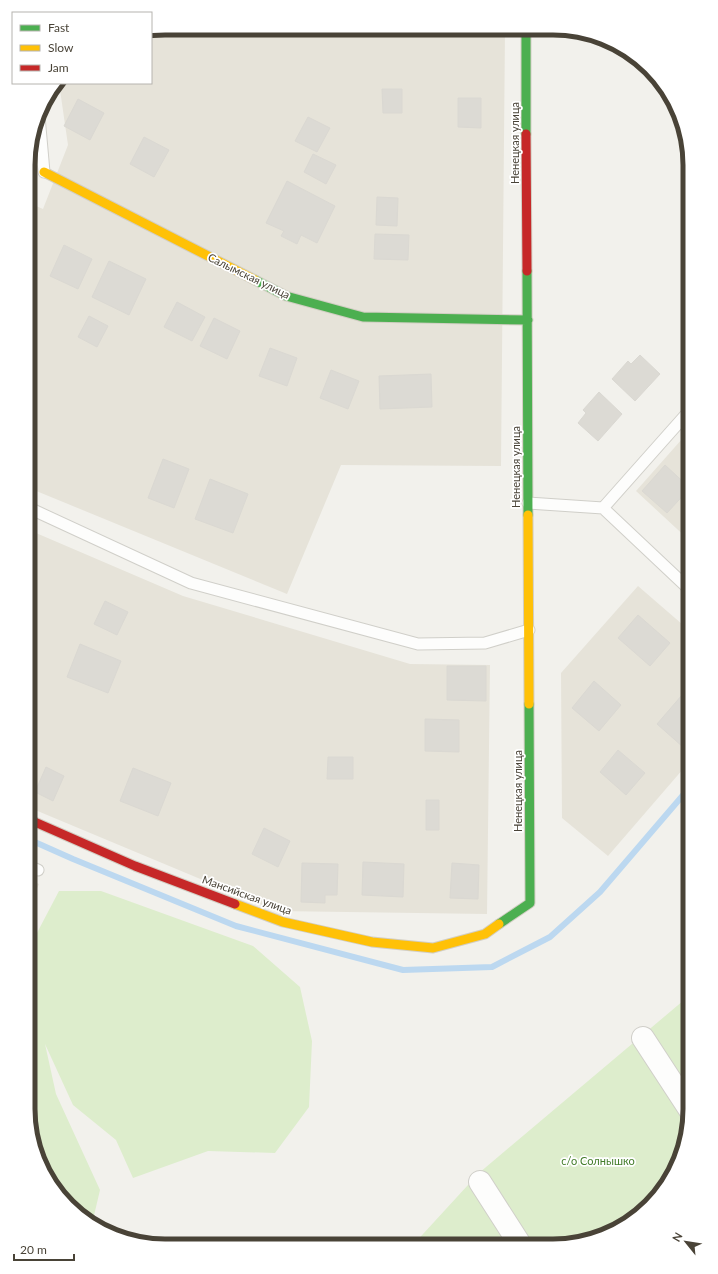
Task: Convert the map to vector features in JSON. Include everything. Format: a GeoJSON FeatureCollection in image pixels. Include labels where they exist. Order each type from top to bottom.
{"type":"FeatureCollection","features":[{"type":"Feature","properties":{"kind":"street","name":"Ненецкая улица"},"geometry":{"type":"LineString","coordinates":[[526,35],[530,903]]}},
{"type":"Feature","properties":{"kind":"street","name":"Салымская улица"},"geometry":{"type":"LineString","coordinates":[[44,172],[286,296],[363,317],[528,320]]}},
{"type":"Feature","properties":{"kind":"street","name":"Мансийская улица"},"geometry":{"type":"LineString","coordinates":[[35,822],[135,866],[283,922],[372,942],[433,948],[485,934],[530,903]]}},
{"type":"Feature","properties":{"kind":"street"},"geometry":{"type":"LineString","coordinates":[[643,1038],[683,1099]]}},
{"type":"Feature","properties":{"kind":"street"},"geometry":{"type":"LineString","coordinates":[[480,1182],[517,1239]]}},
{"type":"Feature","properties":{"kind":"lane","name":"Салымская улица"},"geometry":{"type":"LineString","coordinates":[[40,128],[44,172]]}},
{"type":"Feature","properties":{"kind":"lane"},"geometry":{"type":"LineString","coordinates":[[603,508],[683,418]]}},
{"type":"Feature","properties":{"kind":"lane"},"geometry":{"type":"LineString","coordinates":[[528,503],[603,508],[683,583]]}},
{"type":"Feature","properties":{"kind":"lane"},"geometry":{"type":"LineString","coordinates":[[35,511],[191,583],[418,644],[485,643],[529,630]]}},
{"type":"Feature","properties":{"kind":"shaded area"},"geometry":{"type":"Polygon","coordinates":[[[505,35],[501,466],[341,465],[287,594],[35,490],[35,206],[43,209],[68,145],[60,89],[62,86],[64,84],[152,84],[152,36],[505,35]]]}},
{"type":"Feature","properties":{"kind":"shaded area"},"geometry":{"type":"Polygon","coordinates":[[[683,438],[683,535],[636,491],[683,438]]]}},
{"type":"Feature","properties":{"kind":"shaded area"},"geometry":{"type":"Polygon","coordinates":[[[35,533],[183,596],[410,664],[490,665],[487,914],[277,911],[35,810],[35,533]]]}},
{"type":"Feature","properties":{"kind":"shaded area"},"geometry":{"type":"Polygon","coordinates":[[[638,586],[683,625],[683,769],[608,856],[562,818],[561,673],[638,586]]]}},
{"type":"Feature","properties":{"kind":"shaded area"},"geometry":{"type":"Polygon","coordinates":[[[35,882],[39,884],[35,893],[35,882]]]}},
{"type":"Feature","properties":{"kind":"green space"},"geometry":{"type":"Polygon","coordinates":[[[59,891],[101,891],[253,946],[300,987],[312,1041],[309,1107],[275,1153],[208,1151],[133,1178],[116,1140],[73,1105],[45,1044],[56,1094],[100,1190],[94,1217],[79,1207],[67,1195],[48,1167],[37,1135],[35,1109],[35,937],[59,891]]]}},
{"type":"Feature","properties":{"kind":"green space","name":"с/о Солнышко"},"geometry":{"type":"Polygon","coordinates":[[[683,1001],[683,1118],[681,1135],[666,1174],[645,1201],[632,1212],[611,1226],[587,1235],[570,1238],[418,1239],[479,1173],[683,1001]]]}},
{"type":"Feature","properties":{"kind":"building"},"geometry":{"type":"Polygon","coordinates":[[[382,89],[402,89],[402,113],[383,113],[382,89]]]}},
{"type":"Feature","properties":{"kind":"building"},"geometry":{"type":"Polygon","coordinates":[[[458,98],[481,98],[481,128],[458,127],[458,98]]]}},
{"type":"Feature","properties":{"kind":"building"},"geometry":{"type":"Polygon","coordinates":[[[78,99],[104,113],[90,140],[64,126],[78,99]]]}},
{"type":"Feature","properties":{"kind":"building"},"geometry":{"type":"Polygon","coordinates":[[[308,117],[330,128],[317,152],[295,141],[308,117]]]}},
{"type":"Feature","properties":{"kind":"building"},"geometry":{"type":"Polygon","coordinates":[[[144,137],[169,150],[154,177],[130,164],[144,137]]]}},
{"type":"Feature","properties":{"kind":"building"},"geometry":{"type":"Polygon","coordinates":[[[313,154],[336,165],[326,184],[304,172],[313,154]]]}},
{"type":"Feature","properties":{"kind":"building"},"geometry":{"type":"Polygon","coordinates":[[[287,181],[335,206],[317,243],[301,235],[297,244],[281,236],[284,231],[266,223],[287,181]]]}},
{"type":"Feature","properties":{"kind":"building"},"geometry":{"type":"Polygon","coordinates":[[[377,197],[398,198],[397,226],[376,225],[377,197]]]}},
{"type":"Feature","properties":{"kind":"building"},"geometry":{"type":"Polygon","coordinates":[[[375,234],[409,235],[408,260],[374,259],[375,234]]]}},
{"type":"Feature","properties":{"kind":"building"},"geometry":{"type":"Polygon","coordinates":[[[64,245],[92,259],[78,289],[50,276],[64,245]]]}},
{"type":"Feature","properties":{"kind":"building"},"geometry":{"type":"Polygon","coordinates":[[[109,261],[146,279],[129,315],[92,297],[109,261]]]}},
{"type":"Feature","properties":{"kind":"building"},"geometry":{"type":"Polygon","coordinates":[[[177,302],[205,317],[192,341],[164,327],[177,302]]]}},
{"type":"Feature","properties":{"kind":"building"},"geometry":{"type":"Polygon","coordinates":[[[89,316],[108,326],[97,347],[78,337],[89,316]]]}},
{"type":"Feature","properties":{"kind":"building"},"geometry":{"type":"Polygon","coordinates":[[[214,318],[240,331],[227,359],[200,346],[214,318]]]}},
{"type":"Feature","properties":{"kind":"building"},"geometry":{"type":"Polygon","coordinates":[[[270,348],[297,358],[287,386],[259,376],[270,348]]]}},
{"type":"Feature","properties":{"kind":"building"},"geometry":{"type":"Polygon","coordinates":[[[640,355],[660,374],[635,401],[612,379],[628,361],[631,364],[640,355]]]}},
{"type":"Feature","properties":{"kind":"building"},"geometry":{"type":"Polygon","coordinates":[[[331,370],[359,381],[348,409],[320,398],[331,370]]]}},
{"type":"Feature","properties":{"kind":"building"},"geometry":{"type":"Polygon","coordinates":[[[431,374],[432,407],[380,409],[379,376],[431,374]]]}},
{"type":"Feature","properties":{"kind":"building"},"geometry":{"type":"Polygon","coordinates":[[[599,392],[622,414],[598,441],[578,423],[586,413],[583,410],[599,392]]]}},
{"type":"Feature","properties":{"kind":"building"},"geometry":{"type":"Polygon","coordinates":[[[163,459],[189,469],[174,508],[148,498],[163,459]]]}},
{"type":"Feature","properties":{"kind":"building"},"geometry":{"type":"Polygon","coordinates":[[[665,465],[683,482],[683,496],[667,513],[642,491],[665,465]]]}},
{"type":"Feature","properties":{"kind":"building"},"geometry":{"type":"Polygon","coordinates":[[[210,479],[248,494],[233,533],[195,519],[210,479]]]}},
{"type":"Feature","properties":{"kind":"building"},"geometry":{"type":"Polygon","coordinates":[[[105,601],[128,612],[117,635],[94,624],[105,601]]]}},
{"type":"Feature","properties":{"kind":"building"},"geometry":{"type":"Polygon","coordinates":[[[638,615],[670,643],[650,666],[618,638],[638,615]]]}},
{"type":"Feature","properties":{"kind":"building"},"geometry":{"type":"Polygon","coordinates":[[[80,644],[121,661],[108,693],[67,677],[80,644]]]}},
{"type":"Feature","properties":{"kind":"building"},"geometry":{"type":"Polygon","coordinates":[[[447,666],[486,666],[486,701],[447,700],[447,666]]]}},
{"type":"Feature","properties":{"kind":"building"},"geometry":{"type":"Polygon","coordinates":[[[594,681],[621,705],[599,731],[572,708],[594,681]]]}},
{"type":"Feature","properties":{"kind":"building"},"geometry":{"type":"Polygon","coordinates":[[[682,695],[683,696],[683,747],[657,724],[682,695]]]}},
{"type":"Feature","properties":{"kind":"building"},"geometry":{"type":"Polygon","coordinates":[[[425,719],[459,720],[459,752],[425,751],[425,719]]]}},
{"type":"Feature","properties":{"kind":"building"},"geometry":{"type":"Polygon","coordinates":[[[618,750],[645,773],[626,795],[600,772],[618,750]]]}},
{"type":"Feature","properties":{"kind":"building"},"geometry":{"type":"Polygon","coordinates":[[[328,757],[353,757],[353,779],[327,779],[328,757]]]}},
{"type":"Feature","properties":{"kind":"building"},"geometry":{"type":"Polygon","coordinates":[[[46,767],[64,776],[53,801],[35,792],[46,767]]]}},
{"type":"Feature","properties":{"kind":"building"},"geometry":{"type":"Polygon","coordinates":[[[133,768],[171,783],[158,816],[120,801],[133,768]]]}},
{"type":"Feature","properties":{"kind":"building"},"geometry":{"type":"Polygon","coordinates":[[[426,800],[439,800],[439,830],[426,830],[426,800]]]}},
{"type":"Feature","properties":{"kind":"building"},"geometry":{"type":"Polygon","coordinates":[[[264,828],[290,841],[278,867],[252,854],[264,828]]]}},
{"type":"Feature","properties":{"kind":"building"},"geometry":{"type":"Polygon","coordinates":[[[363,862],[404,864],[403,897],[362,895],[363,862]]]}},
{"type":"Feature","properties":{"kind":"building"},"geometry":{"type":"Polygon","coordinates":[[[302,863],[338,864],[337,895],[325,895],[325,903],[301,902],[302,863]]]}},
{"type":"Feature","properties":{"kind":"building"},"geometry":{"type":"Polygon","coordinates":[[[452,863],[479,865],[478,899],[450,898],[452,863]]]}},
{"type":"Feature","properties":{"kind":"waterway"},"geometry":{"type":"LineString","coordinates":[[35,842],[236,926],[403,970],[492,967],[550,937],[600,892],[683,795]]}},
{"type":"Feature","properties":{"kind":"traffic: fast"},"geometry":{"type":"LineString","coordinates":[[526,35],[526,134]]}},
{"type":"Feature","properties":{"kind":"traffic: fast"},"geometry":{"type":"LineString","coordinates":[[527,271],[528,515]]}},
{"type":"Feature","properties":{"kind":"traffic: fast"},"geometry":{"type":"LineString","coordinates":[[255,280],[286,296],[363,317],[528,320]]}},
{"type":"Feature","properties":{"kind":"traffic: fast"},"geometry":{"type":"LineString","coordinates":[[499,924],[530,903],[529,704]]}},
{"type":"Feature","properties":{"kind":"traffic: slow"},"geometry":{"type":"LineString","coordinates":[[44,172],[255,280]]}},
{"type":"Feature","properties":{"kind":"traffic: slow"},"geometry":{"type":"LineString","coordinates":[[528,515],[529,704]]}},
{"type":"Feature","properties":{"kind":"traffic: slow"},"geometry":{"type":"LineString","coordinates":[[235,904],[283,922],[372,942],[433,948],[485,934],[499,924]]}},
{"type":"Feature","properties":{"kind":"traffic: jam"},"geometry":{"type":"LineString","coordinates":[[526,134],[527,271]]}},
{"type":"Feature","properties":{"kind":"traffic: jam"},"geometry":{"type":"LineString","coordinates":[[35,822],[135,866],[235,904]]}}]}
